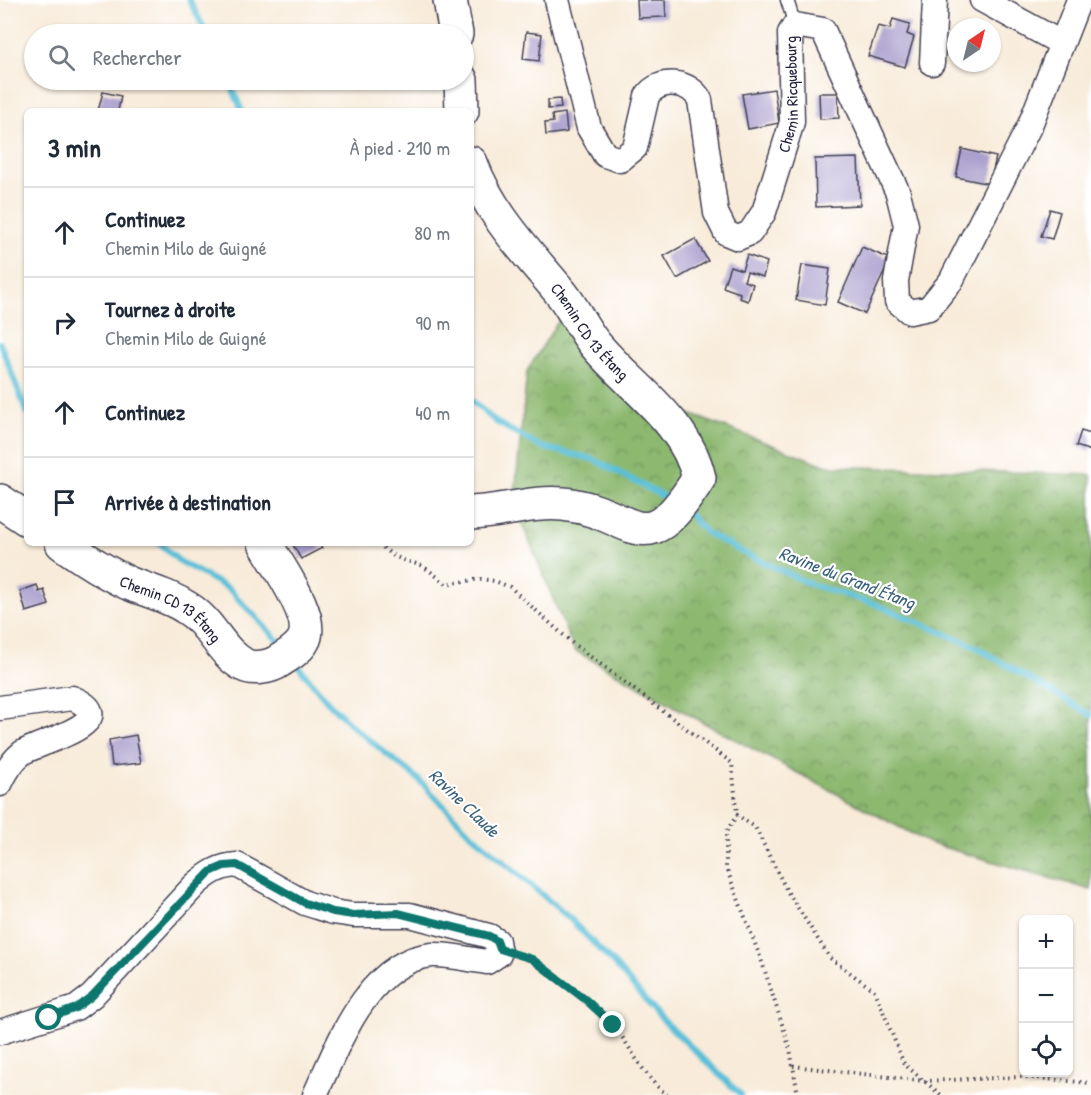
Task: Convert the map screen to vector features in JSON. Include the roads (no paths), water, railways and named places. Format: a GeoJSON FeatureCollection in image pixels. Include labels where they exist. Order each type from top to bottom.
{"type":"FeatureCollection","features":[{"type":"Feature","properties":{"kind":"main road"},"geometry":{"type":"LineString","coordinates":[[450,0],[454,24]]}},
{"type":"Feature","properties":{"kind":"main road"},"geometry":{"type":"LineString","coordinates":[[461,90],[462,108]]}},
{"type":"Feature","properties":{"kind":"main road","name":"Chemin CD 13 Étang"},"geometry":{"type":"LineString","coordinates":[[474,171],[480,188],[537,266],[562,295],[594,342],[676,428],[695,461],[699,478],[678,508],[658,526],[636,528],[584,508],[561,504],[474,513]]}},
{"type":"Feature","properties":{"kind":"main road"},"geometry":{"type":"LineString","coordinates":[[0,501],[24,517]]}},
{"type":"Feature","properties":{"kind":"main road","name":"Chemin CD 13 Étang"},"geometry":{"type":"LineString","coordinates":[[66,546],[96,566],[196,613],[232,656],[246,666],[274,665],[298,648],[304,640],[307,626],[304,611],[267,546]]}},
{"type":"Feature","properties":{"kind":"street","name":"Chemin Ricquebourg"},"geometry":{"type":"LineString","coordinates":[[557,0],[589,128],[605,155],[620,160],[635,148],[647,96],[653,89],[669,83],[691,89],[700,100],[716,213],[726,233],[738,238],[750,233],[764,212],[792,122],[790,33],[795,25],[823,30],[898,193],[906,225],[896,281],[897,301],[910,312],[929,308],[951,281],[1030,125],[1079,0]]}},
{"type":"Feature","properties":{"kind":"street"},"geometry":{"type":"LineString","coordinates":[[932,63],[935,0]]}},
{"type":"Feature","properties":{"kind":"street"},"geometry":{"type":"LineString","coordinates":[[982,0],[1061,43]]}},
{"type":"Feature","properties":{"kind":"street"},"geometry":{"type":"LineString","coordinates":[[0,708],[72,698],[82,702],[89,711],[83,726],[50,742],[24,751],[13,761],[0,784]]}},
{"type":"Feature","properties":{"kind":"street"},"geometry":{"type":"LineString","coordinates":[[0,1032],[76,1008],[92,996],[195,885],[210,872],[224,866],[237,865],[305,903],[333,912],[353,915],[410,915],[489,936],[497,941],[500,949],[494,959],[487,962],[445,955],[429,956],[396,966],[381,980],[359,1008],[344,1032],[315,1095]]}},
{"type":"Feature","properties":{"kind":"lane"},"geometry":{"type":"LineString","coordinates":[[787,0],[795,25]]}},
{"type":"Feature","properties":{"kind":"waterway","name":"Ravine du Grand Étang"},"geometry":{"type":"LineString","coordinates":[[189,0],[202,24]]}},
{"type":"Feature","properties":{"kind":"waterway","name":"Ravine du Grand Étang"},"geometry":{"type":"LineString","coordinates":[[233,90],[241,108]]}},
{"type":"Feature","properties":{"kind":"waterway","name":"Ravine Claude"},"geometry":{"type":"LineString","coordinates":[[0,343],[24,405]]}},
{"type":"Feature","properties":{"kind":"waterway","name":"Ravine du Grand Étang"},"geometry":{"type":"LineString","coordinates":[[474,403],[496,422],[541,447],[593,459],[672,501]]}},
{"type":"Feature","properties":{"kind":"waterway","name":"Ravine du Grand Étang"},"geometry":{"type":"LineString","coordinates":[[687,512],[706,533],[746,554],[812,585],[875,604],[974,646],[1091,715]]}},
{"type":"Feature","properties":{"kind":"waterway","name":"Ravine Claude"},"geometry":{"type":"LineString","coordinates":[[162,546],[179,561],[229,589],[283,646]]}},
{"type":"Feature","properties":{"kind":"waterway","name":"Ravine Claude"},"geometry":{"type":"LineString","coordinates":[[295,662],[328,702],[353,727],[418,779],[467,830],[568,917],[614,964],[661,1018],[741,1095]]}}]}
